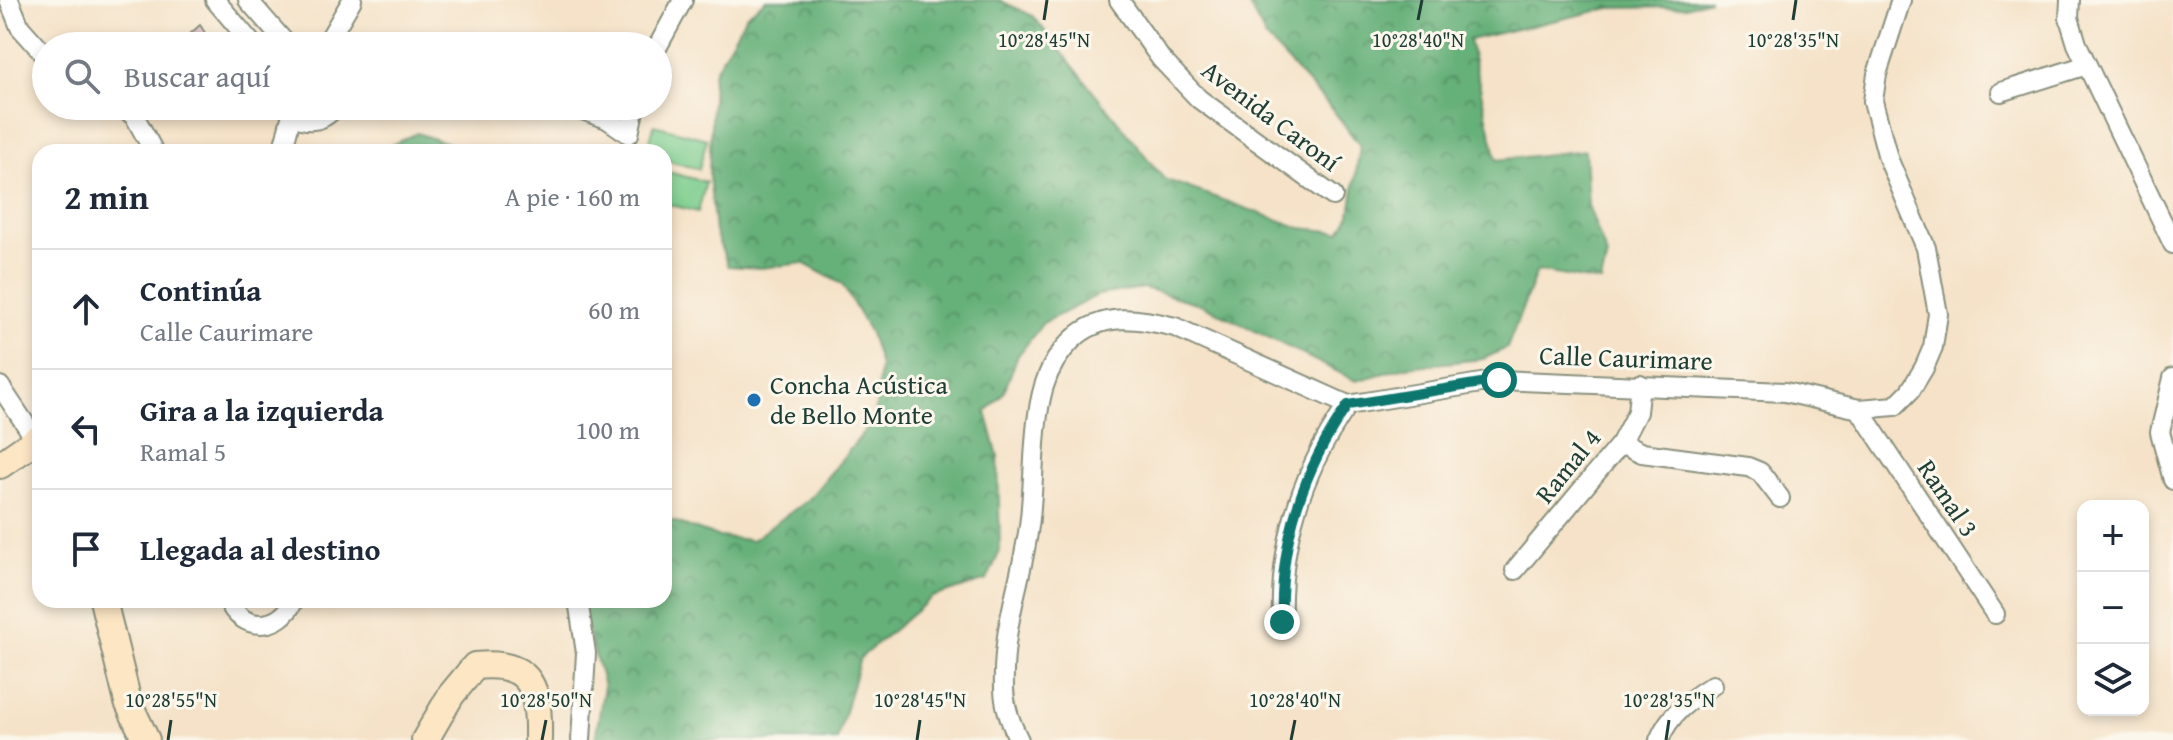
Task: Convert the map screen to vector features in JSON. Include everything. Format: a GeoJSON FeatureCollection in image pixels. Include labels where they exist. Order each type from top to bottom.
{"type":"FeatureCollection","features":[{"type":"Feature","properties":{"kind":"street"},"geometry":{"type":"LineString","coordinates":[[9,0],[20,27],[32,40]]}},
{"type":"Feature","properties":{"kind":"street"},"geometry":{"type":"LineString","coordinates":[[215,0],[242,32]]}},
{"type":"Feature","properties":{"kind":"street"},"geometry":{"type":"LineString","coordinates":[[248,0],[276,32]]}},
{"type":"Feature","properties":{"kind":"street"},"geometry":{"type":"LineString","coordinates":[[333,32],[352,0]]}},
{"type":"Feature","properties":{"kind":"street"},"geometry":{"type":"LineString","coordinates":[[666,32],[683,0]]}},
{"type":"Feature","properties":{"kind":"street","name":"Avenida Caroní"},"geometry":{"type":"LineString","coordinates":[[1119,0],[1161,59],[1199,99],[1333,196]]}},
{"type":"Feature","properties":{"kind":"street","name":"Calle Caurimare"},"geometry":{"type":"LineString","coordinates":[[1348,405],[1499,380],[1785,392],[1859,409],[1895,406],[1910,391],[1933,347],[1938,314],[1926,248],[1888,158],[1873,101],[1877,74],[1901,0]]}},
{"type":"Feature","properties":{"kind":"street"},"geometry":{"type":"LineString","coordinates":[[2070,0],[2069,18],[2087,65],[2173,244]]}},
{"type":"Feature","properties":{"kind":"street"},"geometry":{"type":"LineString","coordinates":[[2001,92],[2087,65]]}},
{"type":"Feature","properties":{"kind":"street"},"geometry":{"type":"LineString","coordinates":[[137,120],[150,144]]}},
{"type":"Feature","properties":{"kind":"street"},"geometry":{"type":"LineString","coordinates":[[283,144],[287,120]]}},
{"type":"Feature","properties":{"kind":"street"},"geometry":{"type":"LineString","coordinates":[[608,120],[631,143]]}},
{"type":"Feature","properties":{"kind":"street"},"geometry":{"type":"LineString","coordinates":[[631,143],[633,120]]}},
{"type":"Feature","properties":{"kind":"street"},"geometry":{"type":"LineString","coordinates":[[1019,740],[1009,720],[1004,692],[1005,633],[1028,533],[1044,384],[1056,359],[1073,339],[1096,323],[1145,319],[1204,338],[1348,405],[1323,440],[1297,505],[1287,552],[1282,622]]}},
{"type":"Feature","properties":{"kind":"street"},"geometry":{"type":"LineString","coordinates":[[2173,378],[2160,432],[2173,480]]}},
{"type":"Feature","properties":{"kind":"street","name":"Ramal 4"},"geometry":{"type":"LineString","coordinates":[[1515,570],[1621,443],[1637,412],[1640,384]]}},
{"type":"Feature","properties":{"kind":"street"},"geometry":{"type":"LineString","coordinates":[[0,386],[32,435]]}},
{"type":"Feature","properties":{"kind":"street","name":"Ramal 3"},"geometry":{"type":"LineString","coordinates":[[1859,409],[1995,614]]}},
{"type":"Feature","properties":{"kind":"street"},"geometry":{"type":"LineString","coordinates":[[1621,443],[1642,453],[1748,467],[1760,472],[1780,498]]}},
{"type":"Feature","properties":{"kind":"street"},"geometry":{"type":"LineString","coordinates":[[0,465],[32,447]]}},
{"type":"Feature","properties":{"kind":"street"},"geometry":{"type":"LineString","coordinates":[[105,608],[128,702],[146,740]]}},
{"type":"Feature","properties":{"kind":"street"},"geometry":{"type":"LineString","coordinates":[[231,608],[252,625],[270,624],[290,608]]}},
{"type":"Feature","properties":{"kind":"street"},"geometry":{"type":"LineString","coordinates":[[579,608],[586,653],[581,740]]}},
{"type":"Feature","properties":{"kind":"street"},"geometry":{"type":"LineString","coordinates":[[425,740],[451,695],[475,666],[500,664],[517,670],[539,702],[538,740]]}},
{"type":"Feature","properties":{"kind":"street"},"geometry":{"type":"LineString","coordinates":[[1659,740],[1667,721],[1687,702],[1713,685]]}},
{"type":"Feature","properties":{"kind":"green space"},"geometry":{"type":"Polygon","coordinates":[[[766,0],[999,0],[1033,16],[1164,179],[1301,228],[1340,232],[1350,215],[1360,146],[1332,109],[1266,38],[1246,0],[1710,0],[1686,7],[1610,8],[1469,40],[1497,160],[1585,150],[1588,205],[1607,256],[1601,282],[1537,271],[1507,348],[1483,359],[1406,367],[1356,381],[1203,305],[1144,288],[1098,295],[1043,323],[1017,357],[1004,392],[986,412],[998,457],[1000,551],[987,580],[932,597],[860,658],[837,740],[595,740],[604,686],[581,608],[672,608],[672,521],[719,537],[752,540],[809,499],[875,419],[880,366],[870,333],[842,284],[803,263],[760,268],[728,266],[715,232],[709,175],[713,74],[746,16],[766,0]]]}},
{"type":"Feature","properties":{"kind":"green space"},"geometry":{"type":"Polygon","coordinates":[[[654,125],[707,139],[699,169],[672,162],[672,144],[649,144],[654,125]]]}},
{"type":"Feature","properties":{"kind":"green space"},"geometry":{"type":"Polygon","coordinates":[[[417,133],[450,144],[393,144],[417,133]]]}},
{"type":"Feature","properties":{"kind":"green space"},"geometry":{"type":"Polygon","coordinates":[[[672,173],[706,182],[698,212],[672,205],[672,173]]]}},
{"type":"Feature","properties":{"kind":"building"},"geometry":{"type":"Polygon","coordinates":[[[200,25],[204,32],[192,32],[200,25]]]}},
{"type":"Feature","properties":{"kind":"place","name":"Concha Acústica de Bello Monte"},"geometry":{"type":"Point","coordinates":[754,400]}},
{"type":"Feature","properties":{"kind":"route"},"geometry":{"type":"LineString","coordinates":[[1282,622],[1281,599],[1287,552],[1297,505],[1307,473],[1323,440],[1348,405],[1499,380]]}}]}
